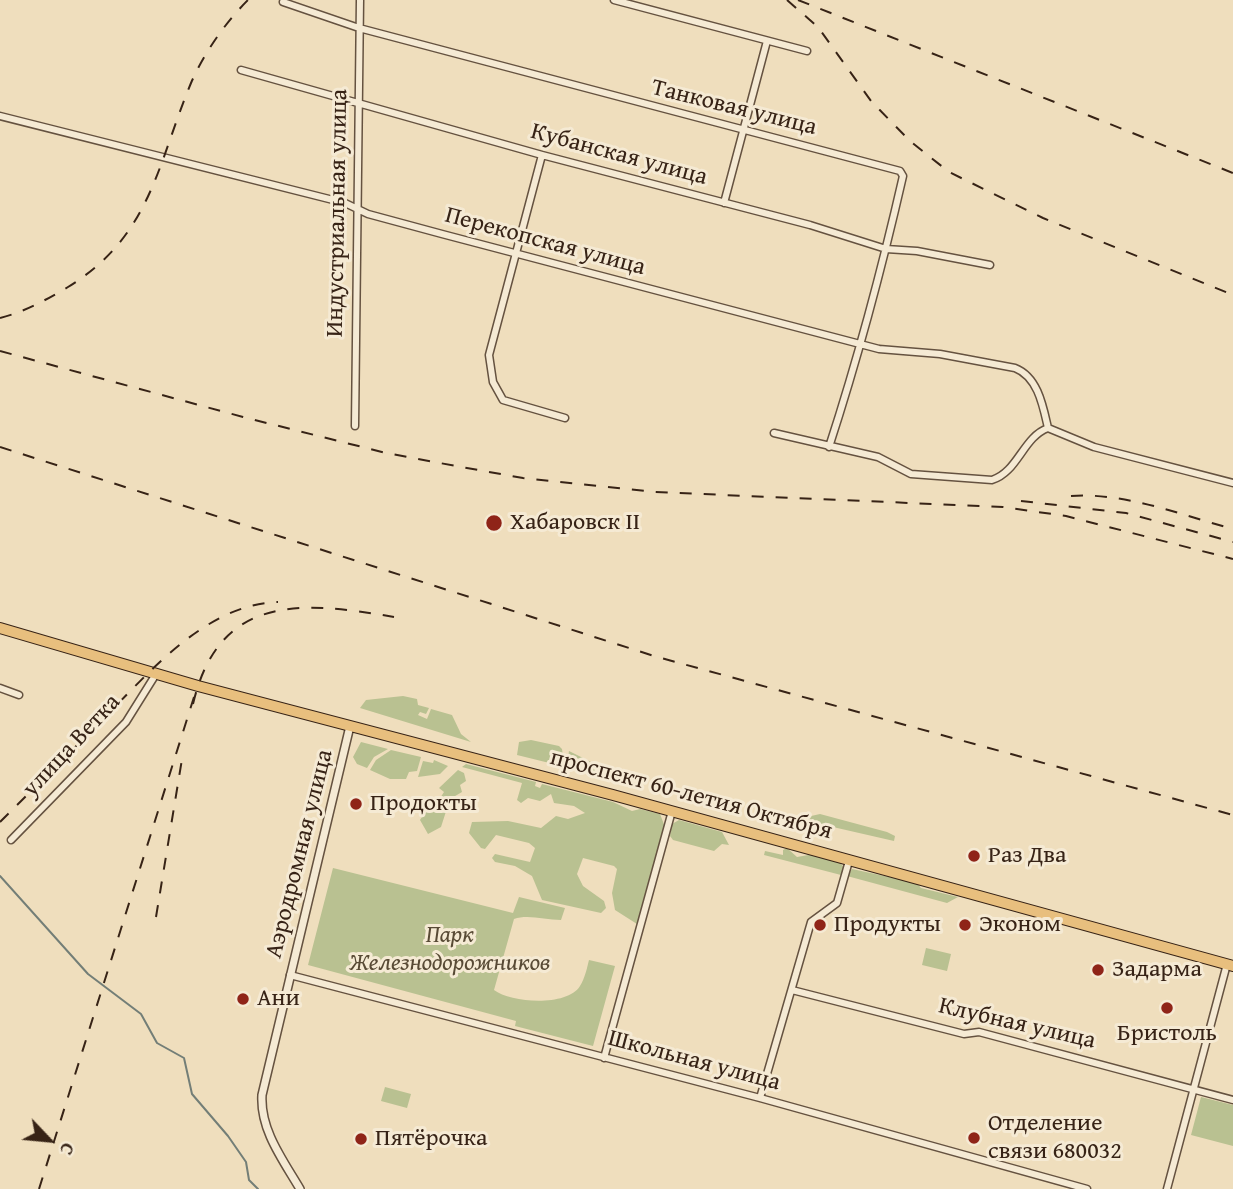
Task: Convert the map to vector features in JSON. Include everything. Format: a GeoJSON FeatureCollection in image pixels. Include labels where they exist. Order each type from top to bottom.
{"type":"FeatureCollection","features":[{"type":"Feature","properties":{"kind":"highway","name":"проспект 60-летия Октября"},"geometry":{"type":"LineString","coordinates":[[0,622],[156,674],[672,811],[1230,965]]}},
{"type":"Feature","properties":{"kind":"highway","name":"проспект 60-летия Октября"},"geometry":{"type":"LineString","coordinates":[[0,628],[137,668]]}},
{"type":"Feature","properties":{"kind":"street","name":"Индустриальная улица"},"geometry":{"type":"LineString","coordinates":[[355,426],[360,0]]}},
{"type":"Feature","properties":{"kind":"street"},"geometry":{"type":"LineString","coordinates":[[614,0],[807,51]]}},
{"type":"Feature","properties":{"kind":"street","name":"Танковая улица"},"geometry":{"type":"LineString","coordinates":[[283,2],[359,28],[900,171],[903,177],[886,249],[861,344],[829,447]]}},
{"type":"Feature","properties":{"kind":"street"},"geometry":{"type":"LineString","coordinates":[[724,203],[767,41]]}},
{"type":"Feature","properties":{"kind":"street","name":"Кубанская улица"},"geometry":{"type":"LineString","coordinates":[[241,70],[886,249],[917,251],[990,265]]}},
{"type":"Feature","properties":{"kind":"street","name":"Перекопская улица"},"geometry":{"type":"LineString","coordinates":[[0,116],[356,207],[369,214],[514,254],[879,349],[940,354],[1022,371],[1035,385],[1048,428]]}},
{"type":"Feature","properties":{"kind":"street"},"geometry":{"type":"LineString","coordinates":[[542,155],[489,347],[491,374],[503,400],[565,418]]}},
{"type":"Feature","properties":{"kind":"street"},"geometry":{"type":"LineString","coordinates":[[774,433],[878,457],[911,474],[992,480],[1002,476],[1034,437],[1048,428],[1094,447],[1233,483]]}},
{"type":"Feature","properties":{"kind":"street","name":"улица Ветка"},"geometry":{"type":"LineString","coordinates":[[11,840],[126,722],[156,674]]}},
{"type":"Feature","properties":{"kind":"street"},"geometry":{"type":"LineString","coordinates":[[0,688],[19,695]]}},
{"type":"Feature","properties":{"kind":"street","name":"Аэродромная улица"},"geometry":{"type":"LineString","coordinates":[[300,1189],[269,1135],[261,1107],[263,1079],[351,726]]}},
{"type":"Feature","properties":{"kind":"street"},"geometry":{"type":"LineString","coordinates":[[604,1058],[672,811]]}},
{"type":"Feature","properties":{"kind":"street"},"geometry":{"type":"LineString","coordinates":[[760,1098],[811,922],[837,903],[849,861]]}},
{"type":"Feature","properties":{"kind":"street"},"geometry":{"type":"LineString","coordinates":[[1167,1189],[1230,965]]}},
{"type":"Feature","properties":{"kind":"street","name":"Школьная улица"},"geometry":{"type":"LineString","coordinates":[[290,975],[760,1098],[1087,1189]]}},
{"type":"Feature","properties":{"kind":"street","name":"Клубная улица"},"geometry":{"type":"LineString","coordinates":[[792,990],[964,1034],[993,1036],[1233,1100]]}},
{"type":"Feature","properties":{"kind":"green space"},"geometry":{"type":"Polygon","coordinates":[[[403,696],[417,699],[418,705],[429,708],[426,714],[420,712],[418,715],[427,719],[431,709],[452,715],[461,734],[471,742],[360,708],[366,700],[403,696]]]}},
{"type":"Feature","properties":{"kind":"green space"},"geometry":{"type":"Polygon","coordinates":[[[531,740],[559,746],[564,763],[567,763],[569,751],[601,767],[602,773],[598,775],[517,755],[519,742],[531,740]]]}},
{"type":"Feature","properties":{"kind":"green space"},"geometry":{"type":"Polygon","coordinates":[[[361,742],[388,749],[374,757],[367,768],[357,764],[353,757],[361,742]]]}},
{"type":"Feature","properties":{"kind":"green space"},"geometry":{"type":"Polygon","coordinates":[[[391,750],[421,757],[417,771],[409,772],[406,779],[390,779],[370,770],[376,760],[391,750]]]}},
{"type":"Feature","properties":{"kind":"green space"},"geometry":{"type":"Polygon","coordinates":[[[434,760],[448,766],[440,774],[418,777],[423,761],[433,763],[434,760]]]}},
{"type":"Feature","properties":{"kind":"green space"},"geometry":{"type":"Polygon","coordinates":[[[466,764],[536,782],[535,786],[540,788],[542,784],[613,802],[632,811],[640,809],[660,814],[665,827],[637,924],[615,910],[612,893],[617,869],[614,866],[583,858],[577,874],[583,886],[604,901],[606,908],[601,913],[542,900],[532,876],[515,866],[495,862],[492,858],[495,854],[530,862],[535,848],[529,843],[496,835],[485,849],[481,848],[469,833],[472,822],[508,821],[541,828],[556,816],[568,819],[585,813],[574,806],[554,803],[551,794],[540,801],[528,798],[521,803],[517,800],[522,783],[462,767],[466,764]]]}},
{"type":"Feature","properties":{"kind":"green space"},"geometry":{"type":"Polygon","coordinates":[[[458,770],[464,773],[466,781],[460,785],[462,792],[450,799],[441,827],[428,834],[420,820],[444,792],[439,788],[458,770]]]}},
{"type":"Feature","properties":{"kind":"green space"},"geometry":{"type":"Polygon","coordinates":[[[820,814],[887,832],[895,836],[894,841],[798,819],[820,814]]]}},
{"type":"Feature","properties":{"kind":"green space"},"geometry":{"type":"Polygon","coordinates":[[[679,820],[722,832],[729,845],[722,844],[714,851],[673,840],[670,836],[672,824],[679,820]]]}},
{"type":"Feature","properties":{"kind":"green space"},"geometry":{"type":"Polygon","coordinates":[[[787,848],[797,857],[814,854],[817,857],[837,860],[844,867],[841,875],[764,855],[765,851],[783,855],[783,850],[787,848]]]}},
{"type":"Feature","properties":{"kind":"green space","name":"Парк Железнодорожников"},"geometry":{"type":"Polygon","coordinates":[[[333,868],[513,913],[519,897],[565,908],[561,920],[531,917],[514,919],[494,990],[513,998],[552,1000],[573,993],[580,986],[589,960],[615,966],[593,1046],[515,1026],[516,1021],[308,965],[333,868]]]}},
{"type":"Feature","properties":{"kind":"green space"},"geometry":{"type":"Polygon","coordinates":[[[852,869],[917,883],[921,888],[958,897],[947,903],[847,876],[852,869]]]}},
{"type":"Feature","properties":{"kind":"green space"},"geometry":{"type":"Polygon","coordinates":[[[926,948],[951,954],[947,971],[922,965],[926,948]]]}},
{"type":"Feature","properties":{"kind":"green space"},"geometry":{"type":"Polygon","coordinates":[[[385,1087],[411,1094],[407,1108],[381,1101],[385,1087]]]}},
{"type":"Feature","properties":{"kind":"green space"},"geometry":{"type":"Polygon","coordinates":[[[1201,1097],[1233,1105],[1233,1146],[1191,1135],[1201,1097]]]}},
{"type":"Feature","properties":{"kind":"waterway"},"geometry":{"type":"LineString","coordinates":[[0,876],[88,974],[141,1014],[157,1043],[184,1058],[192,1094],[228,1136],[246,1162],[249,1180],[258,1189]]}},
{"type":"Feature","properties":{"kind":"railway"},"geometry":{"type":"LineString","coordinates":[[0,318],[35,305],[68,287],[96,267],[117,245],[148,197],[191,83],[202,61],[223,28],[248,0]]}},
{"type":"Feature","properties":{"kind":"railway"},"geometry":{"type":"LineString","coordinates":[[787,0],[818,27],[871,101],[910,141],[949,172],[1043,218],[1233,295]]}},
{"type":"Feature","properties":{"kind":"railway"},"geometry":{"type":"LineString","coordinates":[[798,0],[1233,173]]}},
{"type":"Feature","properties":{"kind":"railway"},"geometry":{"type":"LineString","coordinates":[[0,351],[386,453],[523,478],[655,492],[1003,507],[1066,516],[1233,559]]}},
{"type":"Feature","properties":{"kind":"railway"},"geometry":{"type":"LineString","coordinates":[[0,447],[654,656],[1233,815]]}},
{"type":"Feature","properties":{"kind":"railway"},"geometry":{"type":"LineString","coordinates":[[1071,496],[1132,501],[1233,529]]}},
{"type":"Feature","properties":{"kind":"railway"},"geometry":{"type":"LineString","coordinates":[[1021,501],[1126,513],[1233,542]]}},
{"type":"Feature","properties":{"kind":"railway"},"geometry":{"type":"LineString","coordinates":[[0,822],[177,647],[225,616],[251,606],[278,602]]}},
{"type":"Feature","properties":{"kind":"railway"},"geometry":{"type":"LineString","coordinates":[[193,704],[205,668],[222,641],[244,623],[269,613],[297,608],[327,608],[394,617]]}},
{"type":"Feature","properties":{"kind":"railway"},"geometry":{"type":"LineString","coordinates":[[39,1189],[194,697]]}},
{"type":"Feature","properties":{"kind":"railway"},"geometry":{"type":"LineString","coordinates":[[156,917],[182,759]]}},
{"type":"Feature","properties":{"kind":"place","name":"Хабаровск II"},"geometry":{"type":"Point","coordinates":[494,523]}},
{"type":"Feature","properties":{"kind":"place","name":"Продокты"},"geometry":{"type":"Point","coordinates":[356,804]}},
{"type":"Feature","properties":{"kind":"place","name":"Раз Два"},"geometry":{"type":"Point","coordinates":[974,856]}},
{"type":"Feature","properties":{"kind":"place","name":"Продукты"},"geometry":{"type":"Point","coordinates":[820,925]}},
{"type":"Feature","properties":{"kind":"place","name":"Эконом"},"geometry":{"type":"Point","coordinates":[965,925]}},
{"type":"Feature","properties":{"kind":"place","name":"Задарма"},"geometry":{"type":"Point","coordinates":[1098,970]}},
{"type":"Feature","properties":{"kind":"place","name":"Ани"},"geometry":{"type":"Point","coordinates":[243,999]}},
{"type":"Feature","properties":{"kind":"place","name":"Бристоль"},"geometry":{"type":"Point","coordinates":[1167,1008]}},
{"type":"Feature","properties":{"kind":"place","name":"Отделение связи 680032"},"geometry":{"type":"Point","coordinates":[974,1138]}},
{"type":"Feature","properties":{"kind":"place","name":"Пятёрочка"},"geometry":{"type":"Point","coordinates":[361,1139]}}]}
